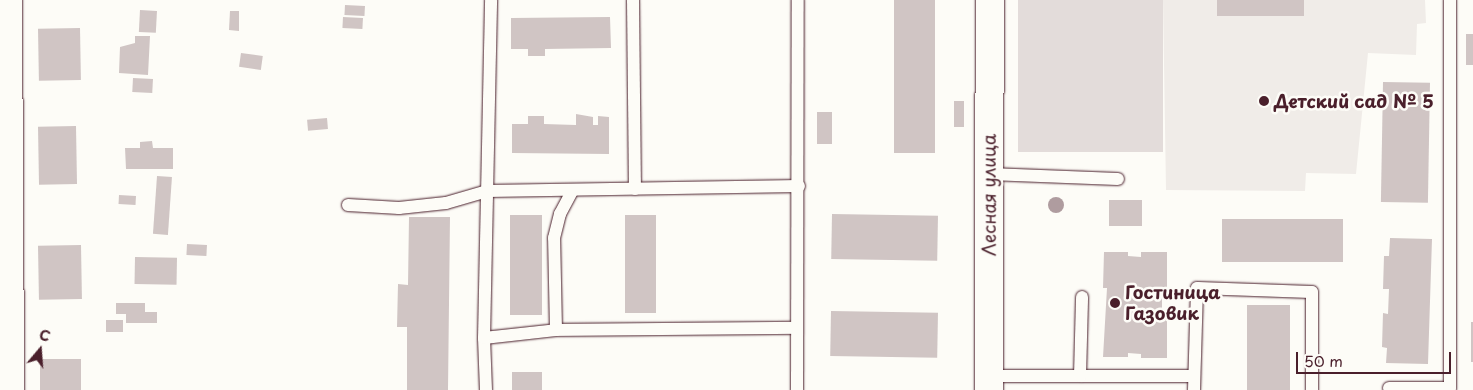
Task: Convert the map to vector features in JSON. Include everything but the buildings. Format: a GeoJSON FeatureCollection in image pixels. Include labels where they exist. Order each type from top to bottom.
{"type":"FeatureCollection","features":[{"type":"Feature","properties":{"kind":"main road","name":"Лесная улица"},"geometry":{"type":"LineString","coordinates":[[989,383],[990,0]]}},
{"type":"Feature","properties":{"kind":"street"},"geometry":{"type":"LineString","coordinates":[[10,0],[11,390]]}},
{"type":"Feature","properties":{"kind":"lane"},"geometry":{"type":"LineString","coordinates":[[486,390],[484,338],[491,0]]}},
{"type":"Feature","properties":{"kind":"lane"},"geometry":{"type":"LineString","coordinates":[[633,0],[635,189]]}},
{"type":"Feature","properties":{"kind":"lane"},"geometry":{"type":"LineString","coordinates":[[797,390],[798,0]]}},
{"type":"Feature","properties":{"kind":"lane"},"geometry":{"type":"LineString","coordinates":[[1388,388],[1450,388],[1450,0]]}},
{"type":"Feature","properties":{"kind":"lane"},"geometry":{"type":"LineString","coordinates":[[989,174],[1118,179]]}},
{"type":"Feature","properties":{"kind":"lane"},"geometry":{"type":"LineString","coordinates":[[348,205],[399,208],[446,203],[487,191],[799,186]]}},
{"type":"Feature","properties":{"kind":"lane"},"geometry":{"type":"LineString","coordinates":[[556,330],[554,238],[560,214],[573,190]]}},
{"type":"Feature","properties":{"kind":"lane"},"geometry":{"type":"LineString","coordinates":[[1194,390],[1197,288],[1312,292],[1312,390]]}},
{"type":"Feature","properties":{"kind":"lane"},"geometry":{"type":"LineString","coordinates":[[1080,376],[1082,297]]}},
{"type":"Feature","properties":{"kind":"lane"},"geometry":{"type":"LineString","coordinates":[[484,338],[556,330],[798,328]]}},
{"type":"Feature","properties":{"kind":"lane"},"geometry":{"type":"LineString","coordinates":[[989,383],[1080,376],[1194,376]]}},
{"type":"Feature","properties":{"kind":"shaded area"},"geometry":{"type":"Polygon","coordinates":[[[1018,0],[1163,0],[1163,152],[1018,152],[1018,0]]]}},
{"type":"Feature","properties":{"kind":"shaded area","name":"Детский сад № 5"},"geometry":{"type":"Polygon","coordinates":[[[1163,0],[1425,0],[1426,23],[1417,24],[1416,55],[1368,53],[1356,174],[1306,173],[1305,191],[1166,190],[1163,0]]]}},
{"type":"Feature","properties":{"kind":"place","name":"Детский сад № 5"},"geometry":{"type":"Point","coordinates":[1264,101]}},
{"type":"Feature","properties":{"kind":"place","name":"Гостиница Газовик"},"geometry":{"type":"Point","coordinates":[1115,303]}}]}
